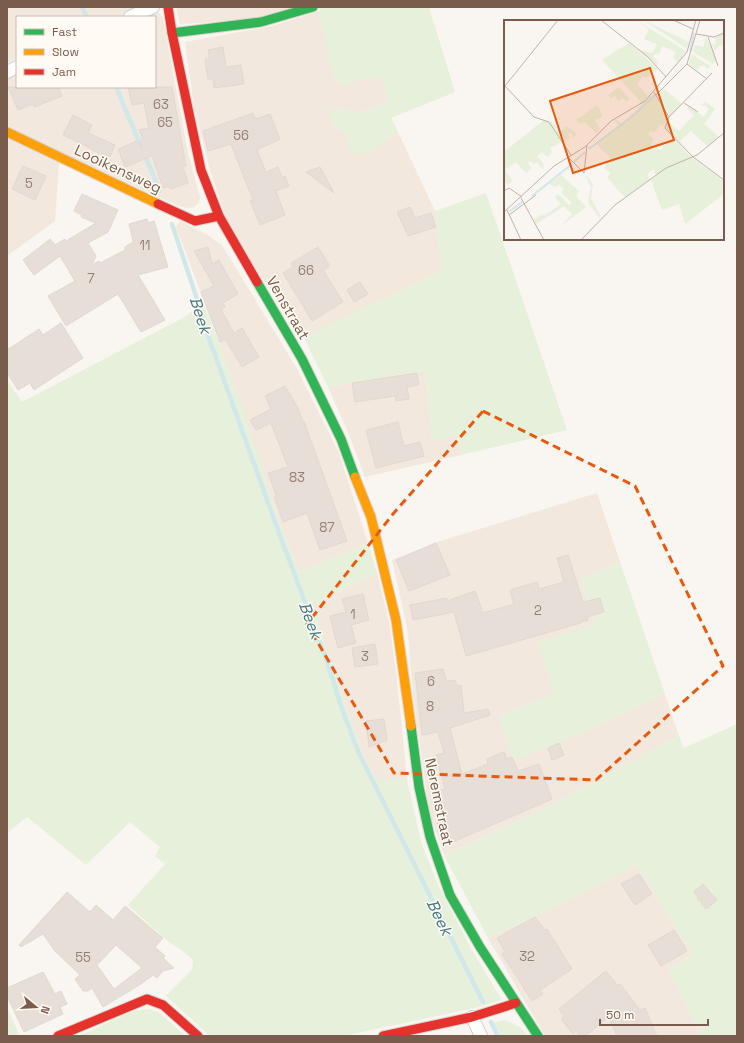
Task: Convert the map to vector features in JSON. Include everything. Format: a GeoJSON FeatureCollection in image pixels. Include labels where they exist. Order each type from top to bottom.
{"type":"FeatureCollection","features":[{"type":"Feature","properties":{"kind":"street"},"geometry":{"type":"LineString","coordinates":[[132,16],[153,7]]}},
{"type":"Feature","properties":{"kind":"street","name":"Venstraat"},"geometry":{"type":"LineString","coordinates":[[168,7],[172,33],[201,170],[219,216],[302,359],[341,439],[371,517],[396,620]]}},
{"type":"Feature","properties":{"kind":"street"},"geometry":{"type":"LineString","coordinates":[[172,33],[261,22],[313,7]]}},
{"type":"Feature","properties":{"kind":"street"},"geometry":{"type":"LineString","coordinates":[[7,72],[16,68]]}},
{"type":"Feature","properties":{"kind":"street","name":"Looikensweg"},"geometry":{"type":"LineString","coordinates":[[7,132],[195,220],[219,216]]}},
{"type":"Feature","properties":{"kind":"street","name":"Neremstraat"},"geometry":{"type":"LineString","coordinates":[[396,620],[419,787],[430,837],[450,895],[480,947],[538,1036]]}},
{"type":"Feature","properties":{"kind":"street"},"geometry":{"type":"LineString","coordinates":[[58,1036],[146,999],[163,1005],[198,1036]]}},
{"type":"Feature","properties":{"kind":"street"},"geometry":{"type":"LineString","coordinates":[[383,1036],[472,1017],[516,1003]]}},
{"type":"Feature","properties":{"kind":"street"},"geometry":{"type":"LineString","coordinates":[[472,1017],[481,1036]]}},
{"type":"Feature","properties":{"kind":"highlighted area"},"geometry":{"type":"Polygon","coordinates":[[[483,411],[635,486],[723,666],[596,780],[394,773],[307,624],[393,514],[483,411]]]}},
{"type":"Feature","properties":{"kind":"shaded area"},"geometry":{"type":"Polygon","coordinates":[[[7,7],[143,7],[121,16],[16,16],[16,59],[7,63],[7,7]]]}},
{"type":"Feature","properties":{"kind":"shaded area"},"geometry":{"type":"Polygon","coordinates":[[[176,7],[300,7],[261,19],[180,24],[176,7]]]}},
{"type":"Feature","properties":{"kind":"shaded area"},"geometry":{"type":"Polygon","coordinates":[[[319,11],[335,80],[346,85],[358,80],[382,77],[388,102],[358,113],[340,108],[331,124],[348,135],[350,149],[366,154],[398,132],[435,211],[442,270],[304,338],[258,272],[226,218],[210,170],[194,107],[185,42],[273,26],[319,11]]]}},
{"type":"Feature","properties":{"kind":"shaded area"},"geometry":{"type":"Polygon","coordinates":[[[152,13],[159,13],[163,18],[188,153],[200,197],[199,202],[194,207],[189,208],[178,206],[7,127],[7,79],[16,74],[16,88],[156,88],[156,16],[146,16],[152,13]]]}},
{"type":"Feature","properties":{"kind":"shaded area"},"geometry":{"type":"Polygon","coordinates":[[[7,138],[59,163],[55,221],[7,256],[7,138]]]}},
{"type":"Feature","properties":{"kind":"shaded area"},"geometry":{"type":"Polygon","coordinates":[[[180,221],[206,234],[222,245],[296,367],[339,453],[368,543],[300,572],[280,524],[216,333],[176,227],[180,221]]]}},
{"type":"Feature","properties":{"kind":"shaded area"},"geometry":{"type":"Polygon","coordinates":[[[425,370],[432,440],[457,435],[461,455],[365,477],[349,434],[328,387],[425,370]]]}},
{"type":"Feature","properties":{"kind":"shaded area"},"geometry":{"type":"Polygon","coordinates":[[[597,493],[620,562],[580,579],[596,624],[554,694],[499,716],[514,760],[572,737],[665,694],[679,736],[540,811],[444,855],[429,810],[413,696],[408,632],[392,560],[437,542],[597,493]]]}},
{"type":"Feature","properties":{"kind":"shaded area"},"geometry":{"type":"Polygon","coordinates":[[[377,573],[389,622],[396,671],[407,779],[375,779],[360,748],[312,606],[377,573]]]}},
{"type":"Feature","properties":{"kind":"shaded area"},"geometry":{"type":"Polygon","coordinates":[[[637,864],[692,954],[669,969],[702,1036],[545,1036],[488,938],[562,903],[637,864]]]}},
{"type":"Feature","properties":{"kind":"green space"},"geometry":{"type":"Polygon","coordinates":[[[319,7],[429,7],[455,92],[391,118],[398,132],[366,154],[354,154],[350,149],[348,135],[331,124],[330,110],[340,108],[358,113],[388,102],[382,77],[358,80],[346,85],[335,80],[321,23],[319,7]]]}},
{"type":"Feature","properties":{"kind":"green space"},"geometry":{"type":"Polygon","coordinates":[[[486,193],[567,430],[461,455],[457,435],[432,441],[425,370],[328,387],[304,338],[442,270],[435,211],[486,193]]]}},
{"type":"Feature","properties":{"kind":"green space"},"geometry":{"type":"Polygon","coordinates":[[[204,304],[238,393],[280,524],[300,572],[368,543],[377,573],[312,606],[360,748],[375,779],[407,779],[421,842],[439,887],[473,952],[502,1000],[475,1008],[343,1036],[210,1036],[166,996],[192,970],[193,960],[169,942],[128,905],[165,864],[155,856],[160,847],[130,822],[86,865],[27,817],[7,833],[7,380],[22,402],[179,320],[204,304]]]}},
{"type":"Feature","properties":{"kind":"green space"},"geometry":{"type":"Polygon","coordinates":[[[620,562],[665,694],[572,737],[514,761],[499,716],[554,694],[538,642],[596,624],[580,579],[620,562]]]}},
{"type":"Feature","properties":{"kind":"green space"},"geometry":{"type":"Polygon","coordinates":[[[737,724],[737,1036],[702,1036],[669,969],[692,954],[637,864],[562,903],[488,938],[444,855],[540,811],[679,736],[684,748],[737,724]]]}},
{"type":"Feature","properties":{"kind":"green space"},"geometry":{"type":"Polygon","coordinates":[[[7,1008],[20,1036],[7,1036],[7,1008]]]}},
{"type":"Feature","properties":{"kind":"green space"},"geometry":{"type":"Polygon","coordinates":[[[149,1009],[159,1012],[185,1036],[78,1036],[134,1011],[149,1009]]]}},
{"type":"Feature","properties":{"kind":"green space"},"geometry":{"type":"Polygon","coordinates":[[[505,1020],[520,1027],[527,1036],[501,1036],[494,1023],[505,1020]]]}},
{"type":"Feature","properties":{"kind":"building"},"geometry":{"type":"Polygon","coordinates":[[[223,47],[226,67],[241,65],[244,84],[214,88],[213,79],[208,79],[205,59],[210,59],[208,50],[223,47]]]}},
{"type":"Feature","properties":{"kind":"building"},"geometry":{"type":"Polygon","coordinates":[[[8,87],[58,88],[62,96],[34,107],[33,104],[18,110],[8,87]]]}},
{"type":"Feature","properties":{"kind":"building"},"geometry":{"type":"Polygon","coordinates":[[[172,87],[186,166],[183,167],[188,183],[170,189],[169,186],[163,188],[152,156],[125,167],[118,149],[137,141],[142,150],[140,140],[143,139],[139,130],[149,128],[144,103],[132,105],[128,88],[172,87]]]}},
{"type":"Feature","properties":{"kind":"building"},"geometry":{"type":"Polygon","coordinates":[[[253,113],[256,119],[270,114],[280,139],[257,150],[266,172],[278,167],[282,177],[285,176],[289,186],[276,191],[285,215],[260,225],[250,201],[253,200],[231,144],[208,151],[203,131],[253,113]]]}},
{"type":"Feature","properties":{"kind":"building"},"geometry":{"type":"Polygon","coordinates":[[[73,115],[92,125],[88,133],[115,145],[110,157],[92,150],[63,135],[73,115]]]}},
{"type":"Feature","properties":{"kind":"building"},"geometry":{"type":"Polygon","coordinates":[[[23,166],[46,176],[35,200],[12,189],[23,166]]]}},
{"type":"Feature","properties":{"kind":"building"},"geometry":{"type":"Polygon","coordinates":[[[320,167],[334,193],[306,172],[320,167]]]}},
{"type":"Feature","properties":{"kind":"building"},"geometry":{"type":"Polygon","coordinates":[[[82,194],[118,210],[108,232],[88,243],[96,256],[92,265],[99,261],[100,263],[125,250],[125,247],[135,241],[133,241],[129,224],[147,219],[148,223],[154,221],[168,267],[138,275],[165,320],[141,332],[118,294],[66,326],[48,296],[75,281],[60,256],[34,275],[23,260],[50,239],[55,245],[65,239],[66,241],[96,223],[81,217],[82,215],[74,211],[82,194]]]}},
{"type":"Feature","properties":{"kind":"building"},"geometry":{"type":"Polygon","coordinates":[[[410,207],[415,218],[431,213],[436,227],[408,236],[397,212],[410,207]]]}},
{"type":"Feature","properties":{"kind":"building"},"geometry":{"type":"Polygon","coordinates":[[[208,247],[212,264],[219,260],[238,294],[223,303],[225,307],[221,310],[234,333],[242,328],[259,357],[242,367],[225,339],[220,342],[201,292],[214,286],[194,251],[208,247]]]}},
{"type":"Feature","properties":{"kind":"building"},"geometry":{"type":"Polygon","coordinates":[[[318,247],[330,266],[323,270],[343,302],[312,321],[283,273],[293,267],[291,263],[318,247]]]}},
{"type":"Feature","properties":{"kind":"building"},"geometry":{"type":"Polygon","coordinates":[[[360,282],[368,294],[354,302],[347,290],[360,282]]]}},
{"type":"Feature","properties":{"kind":"building"},"geometry":{"type":"Polygon","coordinates":[[[61,323],[83,358],[34,390],[30,383],[18,390],[7,373],[7,350],[39,329],[43,335],[61,323]]]}},
{"type":"Feature","properties":{"kind":"building"},"geometry":{"type":"Polygon","coordinates":[[[417,373],[419,385],[407,387],[409,399],[396,401],[395,396],[355,402],[352,383],[417,373]]]}},
{"type":"Feature","properties":{"kind":"building"},"geometry":{"type":"Polygon","coordinates":[[[285,386],[298,408],[303,422],[304,421],[347,541],[320,550],[307,513],[283,522],[274,497],[277,497],[268,473],[288,467],[271,423],[256,430],[250,420],[271,409],[265,396],[285,386]]]}},
{"type":"Feature","properties":{"kind":"building"},"geometry":{"type":"Polygon","coordinates":[[[398,422],[404,446],[420,442],[424,456],[376,468],[366,430],[398,422]]]}},
{"type":"Feature","properties":{"kind":"building"},"geometry":{"type":"Polygon","coordinates":[[[436,543],[450,575],[409,591],[396,560],[436,543]]]}},
{"type":"Feature","properties":{"kind":"building"},"geometry":{"type":"Polygon","coordinates":[[[568,555],[583,602],[600,598],[604,612],[587,617],[588,620],[580,622],[581,623],[466,656],[454,612],[413,620],[410,605],[447,598],[447,601],[475,591],[483,613],[514,604],[510,590],[537,582],[539,589],[564,582],[557,558],[568,555]]]}},
{"type":"Feature","properties":{"kind":"building"},"geometry":{"type":"Polygon","coordinates":[[[363,594],[369,620],[351,625],[356,643],[338,648],[330,616],[346,612],[342,599],[363,594]]]}},
{"type":"Feature","properties":{"kind":"building"},"geometry":{"type":"Polygon","coordinates":[[[375,644],[378,664],[355,667],[352,648],[375,644]]]}},
{"type":"Feature","properties":{"kind":"building"},"geometry":{"type":"Polygon","coordinates":[[[443,669],[447,681],[455,680],[457,686],[461,685],[464,713],[488,709],[490,715],[450,728],[462,774],[488,764],[487,759],[504,752],[507,759],[512,757],[518,771],[539,764],[552,799],[446,845],[437,823],[446,820],[434,792],[445,789],[436,755],[444,753],[438,732],[422,735],[415,673],[443,669]]]}},
{"type":"Feature","properties":{"kind":"building"},"geometry":{"type":"Polygon","coordinates":[[[384,719],[387,740],[369,747],[366,721],[384,719]]]}},
{"type":"Feature","properties":{"kind":"building"},"geometry":{"type":"Polygon","coordinates":[[[559,743],[564,755],[552,760],[548,748],[559,743]]]}},
{"type":"Feature","properties":{"kind":"building"},"geometry":{"type":"Polygon","coordinates":[[[639,874],[652,894],[635,905],[621,884],[639,874]]]}},
{"type":"Feature","properties":{"kind":"building"},"geometry":{"type":"Polygon","coordinates":[[[703,884],[717,900],[706,909],[694,892],[703,884]]]}},
{"type":"Feature","properties":{"kind":"building"},"geometry":{"type":"Polygon","coordinates":[[[67,892],[90,912],[96,905],[113,920],[125,906],[163,938],[155,947],[165,956],[163,958],[174,968],[163,971],[157,978],[153,975],[103,1007],[92,988],[88,991],[83,991],[75,979],[80,975],[55,951],[43,934],[21,947],[19,945],[67,892]],[[116,945],[97,965],[114,989],[142,968],[116,945]]]}},
{"type":"Feature","properties":{"kind":"building"},"geometry":{"type":"Polygon","coordinates":[[[535,917],[545,930],[547,929],[572,969],[540,990],[543,994],[532,1001],[502,954],[505,952],[497,938],[535,917]]]}},
{"type":"Feature","properties":{"kind":"building"},"geometry":{"type":"Polygon","coordinates":[[[674,930],[687,951],[661,966],[648,945],[674,930]]]}},
{"type":"Feature","properties":{"kind":"building"},"geometry":{"type":"Polygon","coordinates":[[[606,971],[617,985],[620,984],[640,1010],[645,1008],[657,1036],[617,1036],[609,1017],[585,1036],[580,1036],[576,1031],[573,1034],[561,1019],[564,1016],[559,1009],[606,971]]]}},
{"type":"Feature","properties":{"kind":"building"},"geometry":{"type":"Polygon","coordinates":[[[43,972],[55,994],[61,991],[67,1004],[60,1007],[63,1014],[24,1032],[7,996],[7,988],[43,972]]]}},
{"type":"Feature","properties":{"kind":"waterway","name":"Beek"},"geometry":{"type":"LineString","coordinates":[[82,7],[86,16]]}},
{"type":"Feature","properties":{"kind":"waterway","name":"Beek"},"geometry":{"type":"LineString","coordinates":[[116,88],[160,191]]}},
{"type":"Feature","properties":{"kind":"waterway","name":"Beek"},"geometry":{"type":"LineString","coordinates":[[172,224],[207,333],[327,661],[342,709],[358,751],[483,1002]]}},
{"type":"Feature","properties":{"kind":"waterway","name":"Beek"},"geometry":{"type":"LineString","coordinates":[[491,1022],[498,1036]]}},
{"type":"Feature","properties":{"kind":"traffic: fast"},"geometry":{"type":"LineString","coordinates":[[172,33],[261,22],[313,7]]}},
{"type":"Feature","properties":{"kind":"traffic: fast"},"geometry":{"type":"LineString","coordinates":[[257,282],[302,359],[341,439],[355,477]]}},
{"type":"Feature","properties":{"kind":"traffic: fast"},"geometry":{"type":"LineString","coordinates":[[411,726],[419,787],[430,837],[450,895],[480,947],[538,1036]]}},
{"type":"Feature","properties":{"kind":"traffic: slow"},"geometry":{"type":"LineString","coordinates":[[7,132],[158,204]]}},
{"type":"Feature","properties":{"kind":"traffic: slow"},"geometry":{"type":"LineString","coordinates":[[355,477],[371,517],[396,620],[411,726]]}},
{"type":"Feature","properties":{"kind":"traffic: jam"},"geometry":{"type":"LineString","coordinates":[[168,7],[172,33],[201,170],[219,216],[257,282]]}},
{"type":"Feature","properties":{"kind":"traffic: jam"},"geometry":{"type":"LineString","coordinates":[[158,204],[195,221],[219,216]]}},
{"type":"Feature","properties":{"kind":"traffic: jam"},"geometry":{"type":"LineString","coordinates":[[58,1036],[147,999],[163,1005],[198,1036]]}},
{"type":"Feature","properties":{"kind":"traffic: jam"},"geometry":{"type":"LineString","coordinates":[[383,1036],[472,1017],[516,1003]]}}]}
